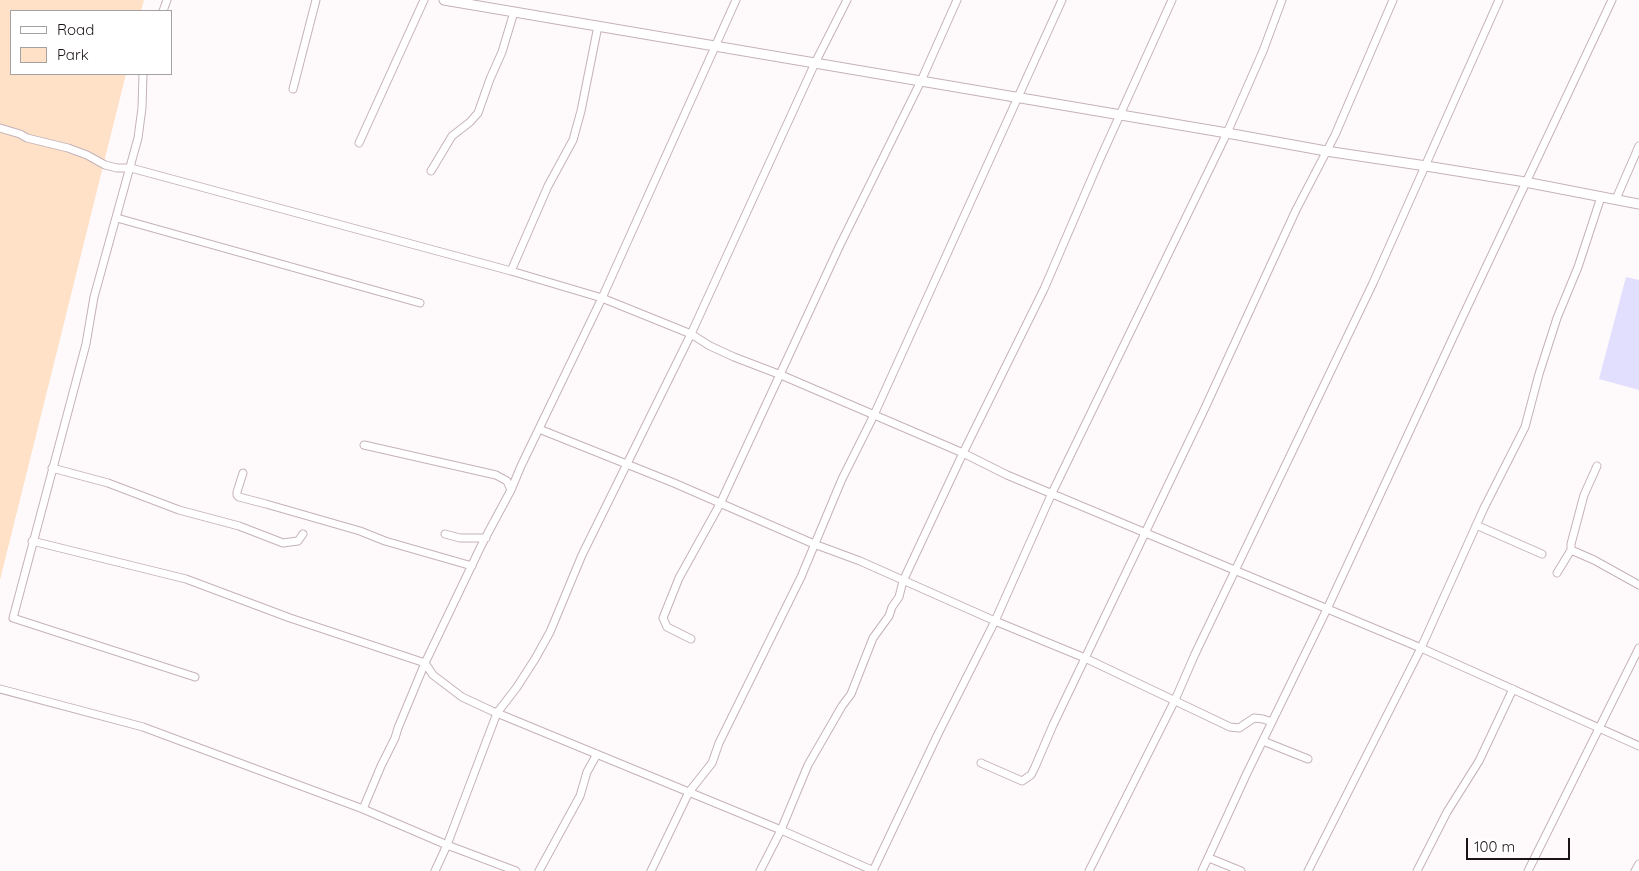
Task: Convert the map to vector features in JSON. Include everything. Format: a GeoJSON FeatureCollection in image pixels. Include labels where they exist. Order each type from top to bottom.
{"type":"FeatureCollection","features":[{"type":"Feature","properties":{"kind":"street"},"geometry":{"type":"LineString","coordinates":[[293,88],[316,0]]}},
{"type":"Feature","properties":{"kind":"street"},"geometry":{"type":"LineString","coordinates":[[359,144],[424,0]]}},
{"type":"Feature","properties":{"kind":"street"},"geometry":{"type":"LineString","coordinates":[[444,0],[462,1],[514,12],[1227,132],[1326,151],[1525,182],[1639,204]]}},
{"type":"Feature","properties":{"kind":"street"},"geometry":{"type":"LineString","coordinates":[[363,809],[381,766],[396,738],[398,728],[425,663],[511,490],[602,298],[736,0]]}},
{"type":"Feature","properties":{"kind":"street"},"geometry":{"type":"LineString","coordinates":[[435,871],[447,845],[497,713],[535,659],[550,632],[582,556],[691,334],[815,63],[847,0]]}},
{"type":"Feature","properties":{"kind":"street"},"geometry":{"type":"LineString","coordinates":[[691,639],[667,627],[663,618],[679,578],[720,504],[840,245],[921,82],[957,0]]}},
{"type":"Feature","properties":{"kind":"street"},"geometry":{"type":"LineString","coordinates":[[651,871],[689,792],[707,772],[712,763],[719,743],[800,577],[842,479],[874,415],[1062,0]]}},
{"type":"Feature","properties":{"kind":"street"},"geometry":{"type":"LineString","coordinates":[[760,871],[781,830],[808,765],[851,694],[873,638],[898,598],[903,581],[963,453],[1044,289],[1059,251],[1172,0]]}},
{"type":"Feature","properties":{"kind":"street"},"geometry":{"type":"LineString","coordinates":[[32,541],[186,579],[290,618],[425,663],[433,675],[462,698],[781,830],[873,871],[938,734],[995,621],[1052,493],[1227,132],[1263,51],[1282,0]]}},
{"type":"Feature","properties":{"kind":"street"},"geometry":{"type":"LineString","coordinates":[[981,763],[1022,781],[1031,775],[1204,410],[1296,210],[1326,151],[1393,0]]}},
{"type":"Feature","properties":{"kind":"street"},"geometry":{"type":"LineString","coordinates":[[1089,871],[1175,700],[1195,654],[1372,283],[1499,0]]}},
{"type":"Feature","properties":{"kind":"street"},"geometry":{"type":"LineString","coordinates":[[1202,871],[1327,609],[1525,182],[1612,0]]}},
{"type":"Feature","properties":{"kind":"street"},"geometry":{"type":"LineString","coordinates":[[431,171],[452,136],[478,113],[502,52],[514,12]]}},
{"type":"Feature","properties":{"kind":"street"},"geometry":{"type":"LineString","coordinates":[[511,271],[548,186],[573,140],[581,112],[598,26]]}},
{"type":"Feature","properties":{"kind":"street"},"geometry":{"type":"LineString","coordinates":[[143,75],[142,108],[131,168],[94,297],[86,344],[12,618],[195,677]]}},
{"type":"Feature","properties":{"kind":"street"},"geometry":{"type":"LineString","coordinates":[[0,128],[27,138],[88,155],[105,165],[116,168],[131,168],[511,271],[602,298],[691,334],[726,353],[963,453],[1007,475],[1421,648],[1639,746]]}},
{"type":"Feature","properties":{"kind":"street"},"geometry":{"type":"LineString","coordinates":[[1616,200],[1639,146]]}},
{"type":"Feature","properties":{"kind":"street"},"geometry":{"type":"LineString","coordinates":[[1308,871],[1421,648],[1476,525],[1524,428],[1554,328],[1578,267],[1600,197]]}},
{"type":"Feature","properties":{"kind":"street"},"geometry":{"type":"LineString","coordinates":[[117,218],[420,303]]}},
{"type":"Feature","properties":{"kind":"street"},"geometry":{"type":"LineString","coordinates":[[539,429],[674,483],[814,544],[860,560],[903,581],[1085,658],[1230,727],[1239,728],[1254,718],[1272,722]]}},
{"type":"Feature","properties":{"kind":"street"},"geometry":{"type":"LineString","coordinates":[[364,445],[496,476],[506,481],[511,490]]}},
{"type":"Feature","properties":{"kind":"street"},"geometry":{"type":"LineString","coordinates":[[1557,573],[1571,550],[1584,495],[1597,466]]}},
{"type":"Feature","properties":{"kind":"street"},"geometry":{"type":"LineString","coordinates":[[52,468],[108,483],[179,510],[239,526],[283,543],[298,541],[303,534]]}},
{"type":"Feature","properties":{"kind":"street"},"geometry":{"type":"LineString","coordinates":[[243,473],[237,492],[239,497],[360,531],[385,542],[472,566]]}},
{"type":"Feature","properties":{"kind":"street"},"geometry":{"type":"LineString","coordinates":[[1476,525],[1542,554]]}},
{"type":"Feature","properties":{"kind":"street"},"geometry":{"type":"LineString","coordinates":[[445,534],[460,538],[486,538]]}},
{"type":"Feature","properties":{"kind":"street"},"geometry":{"type":"LineString","coordinates":[[1571,550],[1594,560],[1639,585]]}},
{"type":"Feature","properties":{"kind":"street"},"geometry":{"type":"LineString","coordinates":[[1528,871],[1639,648]]}},
{"type":"Feature","properties":{"kind":"street"},"geometry":{"type":"LineString","coordinates":[[0,689],[143,727],[363,809],[447,845],[516,871]]}},
{"type":"Feature","properties":{"kind":"street"},"geometry":{"type":"LineString","coordinates":[[1417,871],[1447,812],[1479,761],[1513,689]]}},
{"type":"Feature","properties":{"kind":"street"},"geometry":{"type":"LineString","coordinates":[[1263,741],[1308,759]]}},
{"type":"Feature","properties":{"kind":"street"},"geometry":{"type":"LineString","coordinates":[[540,871],[580,796],[587,772],[597,754]]}},
{"type":"Feature","properties":{"kind":"street"},"geometry":{"type":"LineString","coordinates":[[1209,858],[1241,871]]}},
{"type":"Feature","properties":{"kind":"street"},"geometry":{"type":"LineString","coordinates":[[1635,871],[1639,864]]}},
{"type":"Feature","properties":{"kind":"green space"},"geometry":{"type":"Polygon","coordinates":[[[0,0],[144,0],[141,10],[10,10],[10,75],[126,75],[0,580],[0,0]]]}},
{"type":"Feature","properties":{"kind":"shaded area"},"geometry":{"type":"Polygon","coordinates":[[[1626,277],[1639,280],[1639,390],[1599,379],[1626,277]]]}}]}
